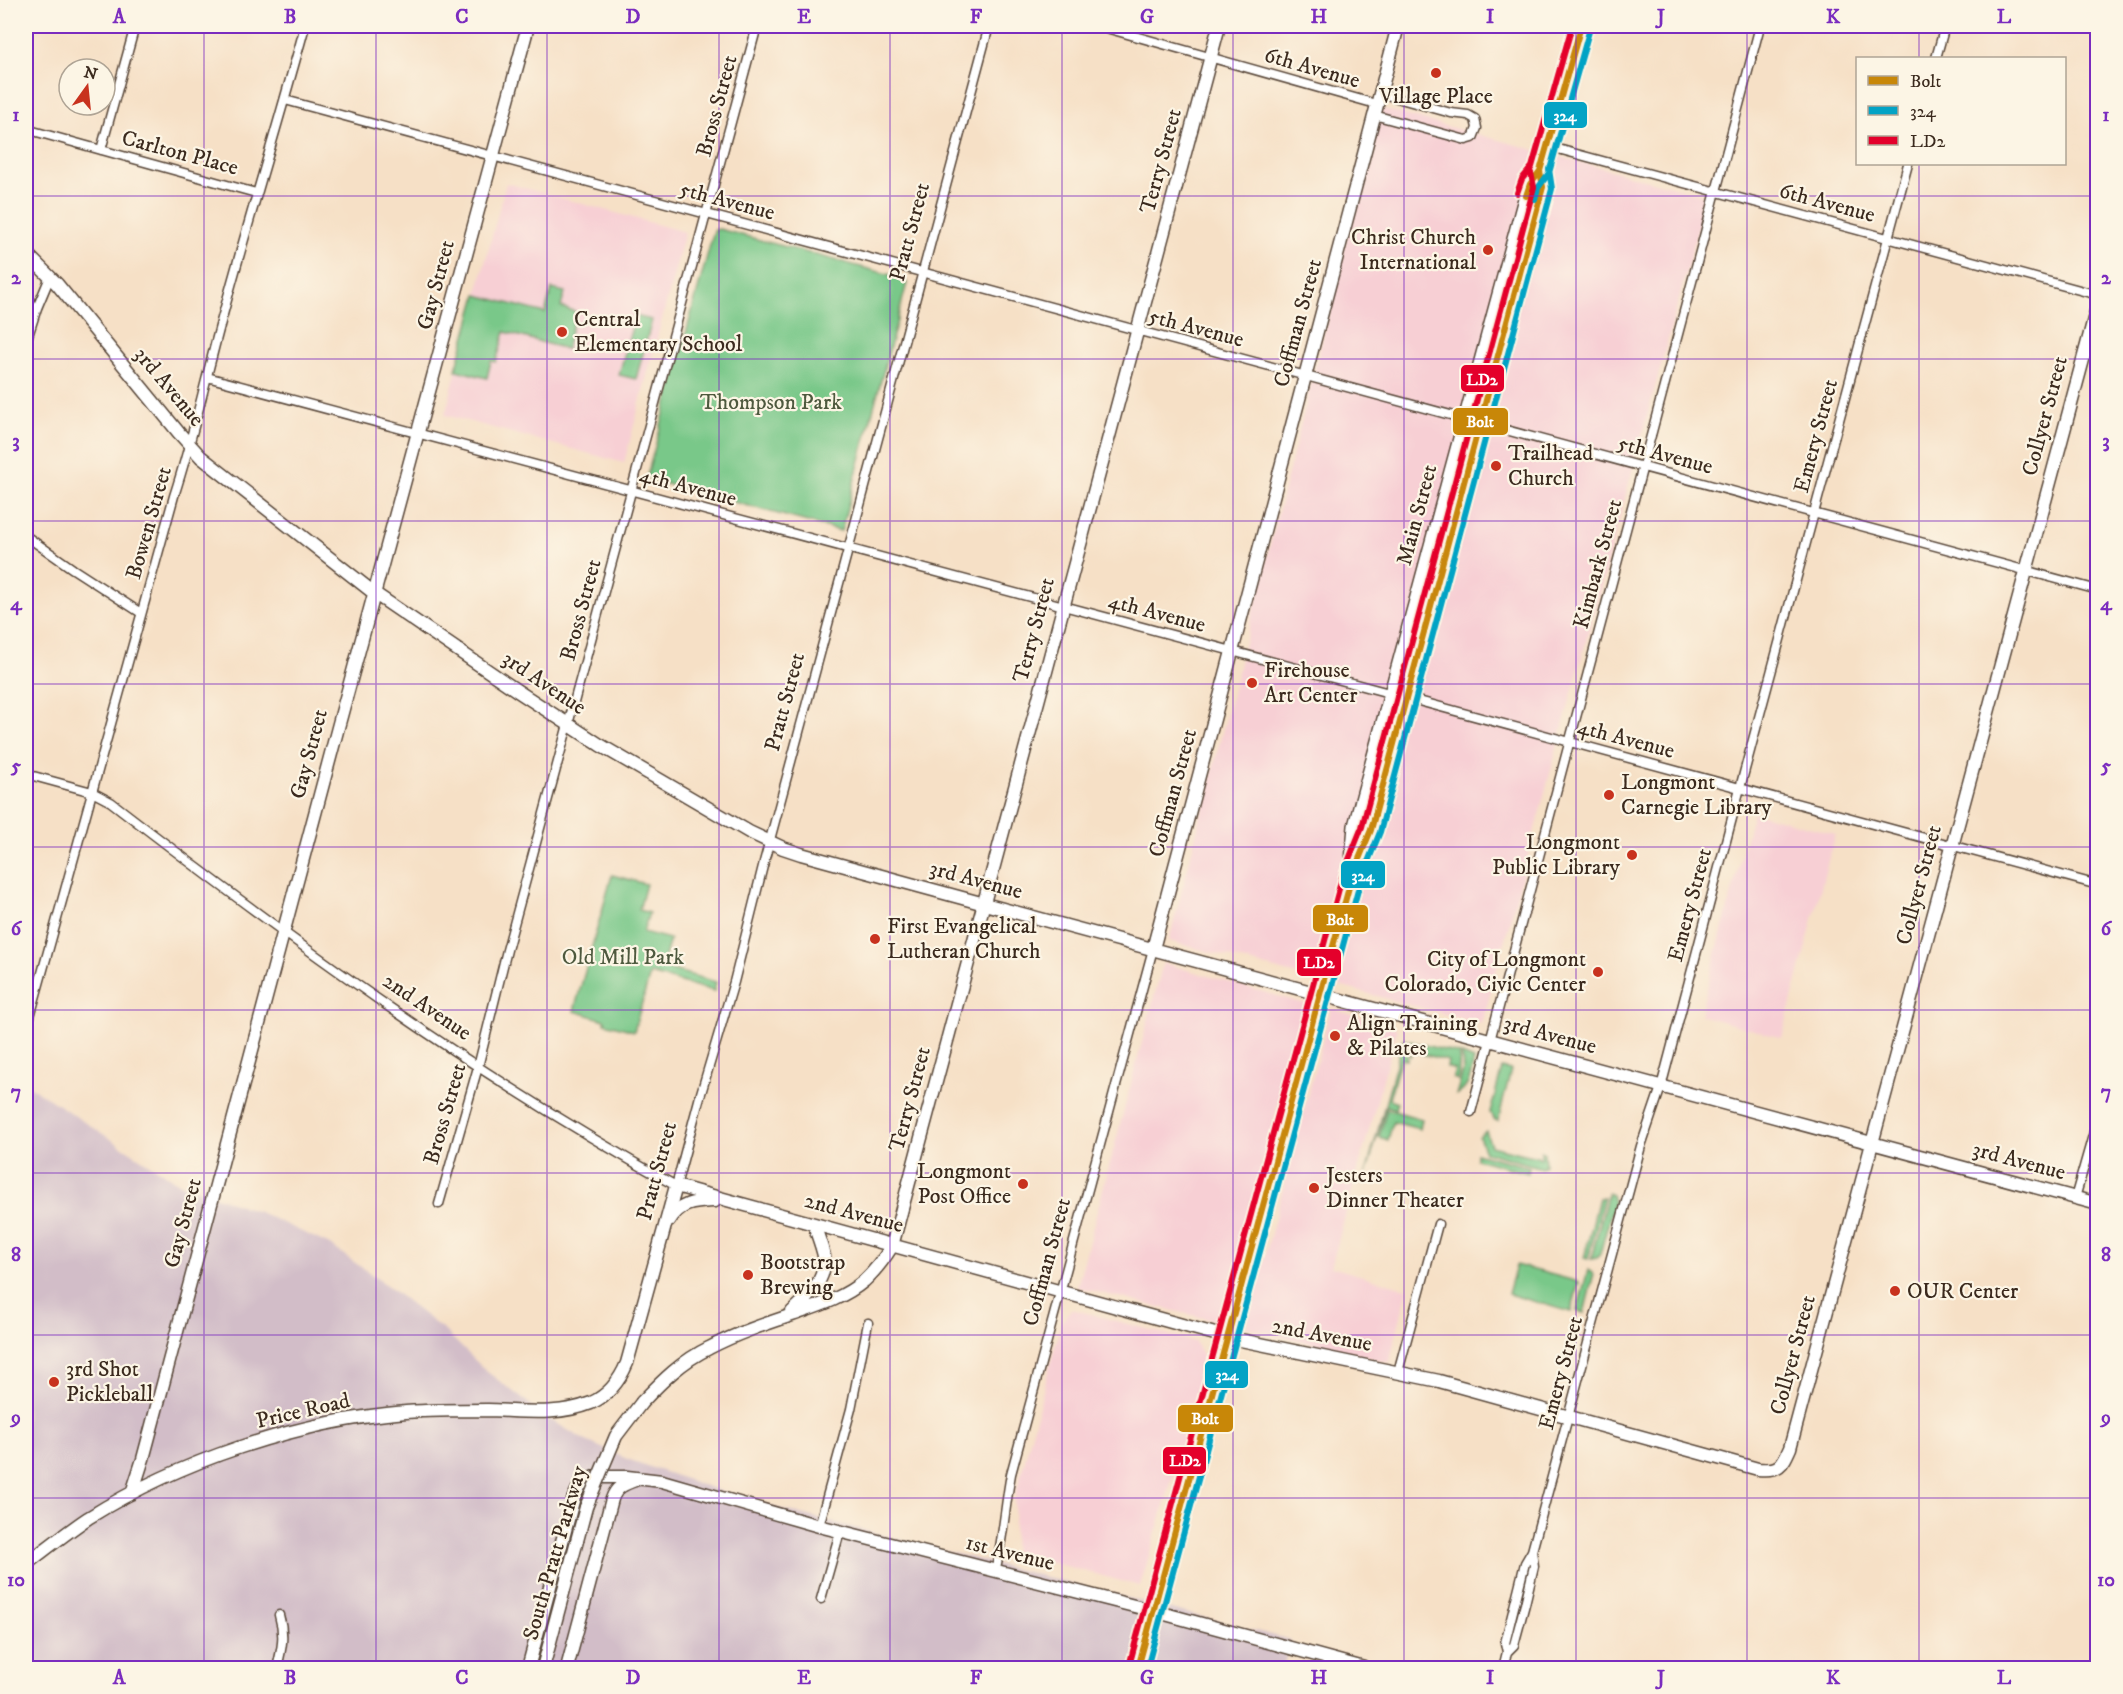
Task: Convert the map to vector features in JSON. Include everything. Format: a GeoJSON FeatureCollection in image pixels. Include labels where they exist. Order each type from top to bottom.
{"type":"FeatureCollection","features":[{"type":"Feature","properties":{"kind":"highway","name":"Main Street"},"geometry":{"type":"LineString","coordinates":[[1138,1668],[1352,876],[1356,826],[1398,696],[1472,421],[1530,184],[1540,171],[1581,26]]}},
{"type":"Feature","properties":{"kind":"street"},"geometry":{"type":"LineString","coordinates":[[101,150],[135,26]]}},
{"type":"Feature","properties":{"kind":"street","name":"Bowen Street"},"geometry":{"type":"LineString","coordinates":[[26,1026],[190,446],[256,193],[305,26]]}},
{"type":"Feature","properties":{"kind":"street","name":"Gay Street"},"geometry":{"type":"LineString","coordinates":[[132,1493],[528,26]]}},
{"type":"Feature","properties":{"kind":"street","name":"Bross Street"},"geometry":{"type":"LineString","coordinates":[[439,1204],[757,26]]}},
{"type":"Feature","properties":{"kind":"street","name":"Pratt Street"},"geometry":{"type":"LineString","coordinates":[[614,1386],[627,1363],[734,982],[769,842],[921,272],[989,26]]}},
{"type":"Feature","properties":{"kind":"street","name":"6th Avenue"},"geometry":{"type":"LineString","coordinates":[[1099,26],[1376,104],[1466,140],[1470,141],[1473,138],[1477,128],[1475,119],[1468,115],[1376,104]]}},
{"type":"Feature","properties":{"kind":"street","name":"Terry Street"},"geometry":{"type":"LineString","coordinates":[[892,1245],[1062,606],[1220,26]]}},
{"type":"Feature","properties":{"kind":"street","name":"Coffman Street"},"geometry":{"type":"LineString","coordinates":[[995,1572],[1000,1554],[1011,1474],[1398,26]]}},
{"type":"Feature","properties":{"kind":"street","name":"Kimbark Street"},"geometry":{"type":"LineString","coordinates":[[1471,1112],[1760,26]]}},
{"type":"Feature","properties":{"kind":"street"},"geometry":{"type":"LineString","coordinates":[[1936,57],[1945,26]]}},
{"type":"Feature","properties":{"kind":"street","name":"5th Avenue"},"geometry":{"type":"LineString","coordinates":[[285,100],[2097,590]]}},
{"type":"Feature","properties":{"kind":"street","name":"Carlton Place"},"geometry":{"type":"LineString","coordinates":[[26,129],[256,193]]}},
{"type":"Feature","properties":{"kind":"street","name":"6th Avenue"},"geometry":{"type":"LineString","coordinates":[[1547,146],[2097,295]]}},
{"type":"Feature","properties":{"kind":"street","name":"Emery Street"},"geometry":{"type":"LineString","coordinates":[[1503,1668],[1507,1652],[1514,1645],[1534,1566],[1532,1551],[1641,1148],[1661,1087],[1908,165]]}},
{"type":"Feature","properties":{"kind":"street","name":"3rd Avenue"},"geometry":{"type":"LineString","coordinates":[[26,253],[50,276],[201,457],[374,593],[568,725],[769,842],[801,854],[983,904],[2097,1204]]}},
{"type":"Feature","properties":{"kind":"street"},"geometry":{"type":"LineString","coordinates":[[26,342],[50,276]]}},
{"type":"Feature","properties":{"kind":"street","name":"Collyer Street"},"geometry":{"type":"LineString","coordinates":[[1771,1470],[1784,1462],[1790,1448],[2097,304]]}},
{"type":"Feature","properties":{"kind":"street","name":"4th Avenue"},"geometry":{"type":"LineString","coordinates":[[207,377],[419,432],[2097,885]]}},
{"type":"Feature","properties":{"kind":"street"},"geometry":{"type":"LineString","coordinates":[[26,536],[141,613]]}},
{"type":"Feature","properties":{"kind":"street","name":"2nd Avenue"},"geometry":{"type":"LineString","coordinates":[[26,774],[92,792],[111,802],[283,933],[477,1067],[676,1186],[1226,1337],[1439,1381],[1758,1469],[1771,1470]]}},
{"type":"Feature","properties":{"kind":"street"},"geometry":{"type":"LineString","coordinates":[[2075,1198],[2097,1118]]}},
{"type":"Feature","properties":{"kind":"street"},"geometry":{"type":"LineString","coordinates":[[661,1238],[674,1212],[683,1205],[696,1202],[729,1201]]}},
{"type":"Feature","properties":{"kind":"street"},"geometry":{"type":"LineString","coordinates":[[788,1317],[818,1285],[821,1276],[824,1255],[814,1224]]}},
{"type":"Feature","properties":{"kind":"street"},"geometry":{"type":"LineString","coordinates":[[1398,1372],[1438,1224]]}},
{"type":"Feature","properties":{"kind":"street","name":"South Pratt Parkway"},"geometry":{"type":"LineString","coordinates":[[543,1668],[586,1507],[616,1436],[642,1402],[666,1377],[686,1361],[708,1348],[851,1291],[874,1270],[892,1245]]}},
{"type":"Feature","properties":{"kind":"street"},"geometry":{"type":"LineString","coordinates":[[819,1526],[851,1409],[868,1323]]}},
{"type":"Feature","properties":{"kind":"street","name":"Price Road"},"geometry":{"type":"LineString","coordinates":[[26,1564],[87,1519],[132,1493],[228,1452],[309,1428],[404,1412],[457,1409],[553,1411],[573,1409],[593,1402],[614,1386]]}},
{"type":"Feature","properties":{"kind":"street","name":"1st Avenue"},"geometry":{"type":"LineString","coordinates":[[528,1668],[574,1497],[580,1485],[594,1477],[645,1479],[1364,1668]]}},
{"type":"Feature","properties":{"kind":"street"},"geometry":{"type":"LineString","coordinates":[[567,1668],[615,1491],[622,1485],[645,1479]]}},
{"type":"Feature","properties":{"kind":"street"},"geometry":{"type":"LineString","coordinates":[[821,1599],[840,1532]]}},
{"type":"Feature","properties":{"kind":"street"},"geometry":{"type":"LineString","coordinates":[[277,1668],[284,1642],[279,1615]]}},
{"type":"Feature","properties":{"kind":"shaded area"},"geometry":{"type":"Polygon","coordinates":[[[1382,109],[1707,196],[1482,1024],[1169,941],[1330,309],[1330,298],[1382,109]]]}},
{"type":"Feature","properties":{"kind":"shaded area","name":"Central Elementary School"},"geometry":{"type":"Polygon","coordinates":[[[506,183],[685,232],[624,463],[445,415],[506,183]]]}},
{"type":"Feature","properties":{"kind":"shaded area"},"geometry":{"type":"Polygon","coordinates":[[[1753,812],[1835,834],[1782,1038],[1700,1015],[1753,812]]]}},
{"type":"Feature","properties":{"kind":"shaded area"},"geometry":{"type":"Polygon","coordinates":[[[1163,963],[1305,1004],[1220,1322],[1077,1287],[1163,963]]]}},
{"type":"Feature","properties":{"kind":"shaded area"},"geometry":{"type":"Polygon","coordinates":[[[1331,1009],[1397,1029],[1331,1267],[1408,1289],[1389,1363],[1246,1327],[1331,1009]]]}},
{"type":"Feature","properties":{"kind":"shaded area"},"geometry":{"type":"Polygon","coordinates":[[[26,1084],[180,1184],[259,1212],[330,1245],[446,1332],[486,1371],[548,1418],[584,1440],[627,1459],[746,1500],[1291,1640],[1283,1668],[26,1668],[26,1084]]]}},
{"type":"Feature","properties":{"kind":"shaded area"},"geometry":{"type":"Polygon","coordinates":[[[1071,1309],[1195,1342],[1207,1363],[1140,1586],[1013,1552],[1015,1497],[1061,1323],[1071,1309]]]}},
{"type":"Feature","properties":{"kind":"green space","name":"Thompson Park"},"geometry":{"type":"Polygon","coordinates":[[[719,229],[902,278],[907,283],[841,531],[652,480],[647,476],[713,234],[719,229]]]}},
{"type":"Feature","properties":{"kind":"green space"},"geometry":{"type":"Polygon","coordinates":[[[552,289],[565,292],[561,307],[576,312],[566,349],[505,332],[496,362],[491,361],[487,378],[456,370],[477,295],[545,313],[552,289]]]}},
{"type":"Feature","properties":{"kind":"green space"},"geometry":{"type":"Polygon","coordinates":[[[635,316],[652,320],[636,379],[619,375],[635,316]]]}},
{"type":"Feature","properties":{"kind":"green space","name":"Old Mill Park"},"geometry":{"type":"Polygon","coordinates":[[[612,875],[646,884],[639,910],[649,913],[643,932],[670,939],[662,967],[716,982],[714,991],[650,974],[634,1031],[574,1011],[612,875]]]}},
{"type":"Feature","properties":{"kind":"green space"},"geometry":{"type":"Polygon","coordinates":[[[1403,1039],[1406,1040],[1407,1060],[1402,1059],[1399,1064],[1389,1099],[1397,1102],[1395,1109],[1386,1106],[1366,1174],[1403,1039]]]}},
{"type":"Feature","properties":{"kind":"green space"},"geometry":{"type":"Polygon","coordinates":[[[1409,1041],[1460,1054],[1458,1080],[1453,1078],[1455,1070],[1447,1067],[1448,1061],[1412,1051],[1410,1057],[1409,1041]]]}},
{"type":"Feature","properties":{"kind":"green space"},"geometry":{"type":"Polygon","coordinates":[[[1462,1055],[1474,1060],[1467,1085],[1456,1095],[1463,1071],[1462,1055]]]}},
{"type":"Feature","properties":{"kind":"green space"},"geometry":{"type":"Polygon","coordinates":[[[1502,1068],[1511,1070],[1498,1121],[1490,1113],[1502,1068]]]}},
{"type":"Feature","properties":{"kind":"green space"},"geometry":{"type":"Polygon","coordinates":[[[1387,1109],[1422,1119],[1420,1129],[1393,1122],[1388,1140],[1379,1137],[1387,1109]]]}},
{"type":"Feature","properties":{"kind":"green space"},"geometry":{"type":"Polygon","coordinates":[[[1486,1131],[1491,1146],[1541,1158],[1541,1151],[1544,1152],[1545,1165],[1542,1168],[1485,1152],[1479,1137],[1486,1131]]]}},
{"type":"Feature","properties":{"kind":"green space"},"geometry":{"type":"Polygon","coordinates":[[[1476,1153],[1529,1167],[1528,1173],[1476,1159],[1476,1153]]]}},
{"type":"Feature","properties":{"kind":"green space"},"geometry":{"type":"Polygon","coordinates":[[[1608,1193],[1612,1195],[1614,1202],[1600,1254],[1597,1258],[1591,1259],[1608,1193]]]}},
{"type":"Feature","properties":{"kind":"green space"},"geometry":{"type":"Polygon","coordinates":[[[1604,1197],[1588,1259],[1584,1258],[1599,1198],[1604,1197]]]}},
{"type":"Feature","properties":{"kind":"green space"},"geometry":{"type":"Polygon","coordinates":[[[1516,1265],[1579,1282],[1571,1312],[1508,1294],[1516,1265]]]}},
{"type":"Feature","properties":{"kind":"green space"},"geometry":{"type":"Polygon","coordinates":[[[1588,1270],[1593,1277],[1584,1313],[1577,1311],[1588,1270]]]}},
{"type":"Feature","properties":{"kind":"transit line","name":"LD2"},"geometry":{"type":"LineString","coordinates":[[1517,193],[1522,179],[1532,167],[1572,26]]}},
{"type":"Feature","properties":{"kind":"transit line","name":"Bolt"},"geometry":{"type":"LineString","coordinates":[[1526,196],[1530,184],[1540,171],[1581,26]]}},
{"type":"Feature","properties":{"kind":"transit line","name":"324"},"geometry":{"type":"LineString","coordinates":[[1535,199],[1538,188],[1549,173],[1590,28]]}},
{"type":"Feature","properties":{"kind":"transit line","name":"324"},"geometry":{"type":"LineString","coordinates":[[1147,1668],[1361,879],[1380,832],[1552,189],[1549,169]]}},
{"type":"Feature","properties":{"kind":"transit line","name":"Bolt"},"geometry":{"type":"LineString","coordinates":[[1138,1668],[1352,876],[1371,830],[1543,187],[1540,171]]}},
{"type":"Feature","properties":{"kind":"transit line","name":"LD2"},"geometry":{"type":"LineString","coordinates":[[1129,1666],[1343,874],[1362,827],[1534,187],[1531,173]]}},
{"type":"Feature","properties":{"kind":"place","name":"Village Place"},"geometry":{"type":"Point","coordinates":[1436,73]}},
{"type":"Feature","properties":{"kind":"place","name":"Christ Church International"},"geometry":{"type":"Point","coordinates":[1488,250]}},
{"type":"Feature","properties":{"kind":"place","name":"Central Elementary School"},"geometry":{"type":"Point","coordinates":[562,332]}},
{"type":"Feature","properties":{"kind":"place","name":"Trailhead Church"},"geometry":{"type":"Point","coordinates":[1496,466]}},
{"type":"Feature","properties":{"kind":"place","name":"Firehouse Art Center"},"geometry":{"type":"Point","coordinates":[1252,683]}},
{"type":"Feature","properties":{"kind":"place","name":"Longmont Carnegie Library"},"geometry":{"type":"Point","coordinates":[1609,795]}},
{"type":"Feature","properties":{"kind":"place","name":"Longmont Public Library"},"geometry":{"type":"Point","coordinates":[1632,855]}},
{"type":"Feature","properties":{"kind":"place","name":"First Evangelical Lutheran Church"},"geometry":{"type":"Point","coordinates":[875,939]}},
{"type":"Feature","properties":{"kind":"place","name":"City of Longmont Colorado, Civic Center"},"geometry":{"type":"Point","coordinates":[1598,972]}},
{"type":"Feature","properties":{"kind":"place","name":"Align Training & Pilates"},"geometry":{"type":"Point","coordinates":[1335,1036]}},
{"type":"Feature","properties":{"kind":"place","name":"Longmont Post Office"},"geometry":{"type":"Point","coordinates":[1023,1184]}},
{"type":"Feature","properties":{"kind":"place","name":"Jesters Dinner Theater"},"geometry":{"type":"Point","coordinates":[1314,1188]}},
{"type":"Feature","properties":{"kind":"place","name":"Bootstrap Brewing"},"geometry":{"type":"Point","coordinates":[748,1275]}},
{"type":"Feature","properties":{"kind":"place","name":"OUR Center"},"geometry":{"type":"Point","coordinates":[1895,1291]}},
{"type":"Feature","properties":{"kind":"place","name":"3rd Shot Pickleball"},"geometry":{"type":"Point","coordinates":[54,1382]}}]}
